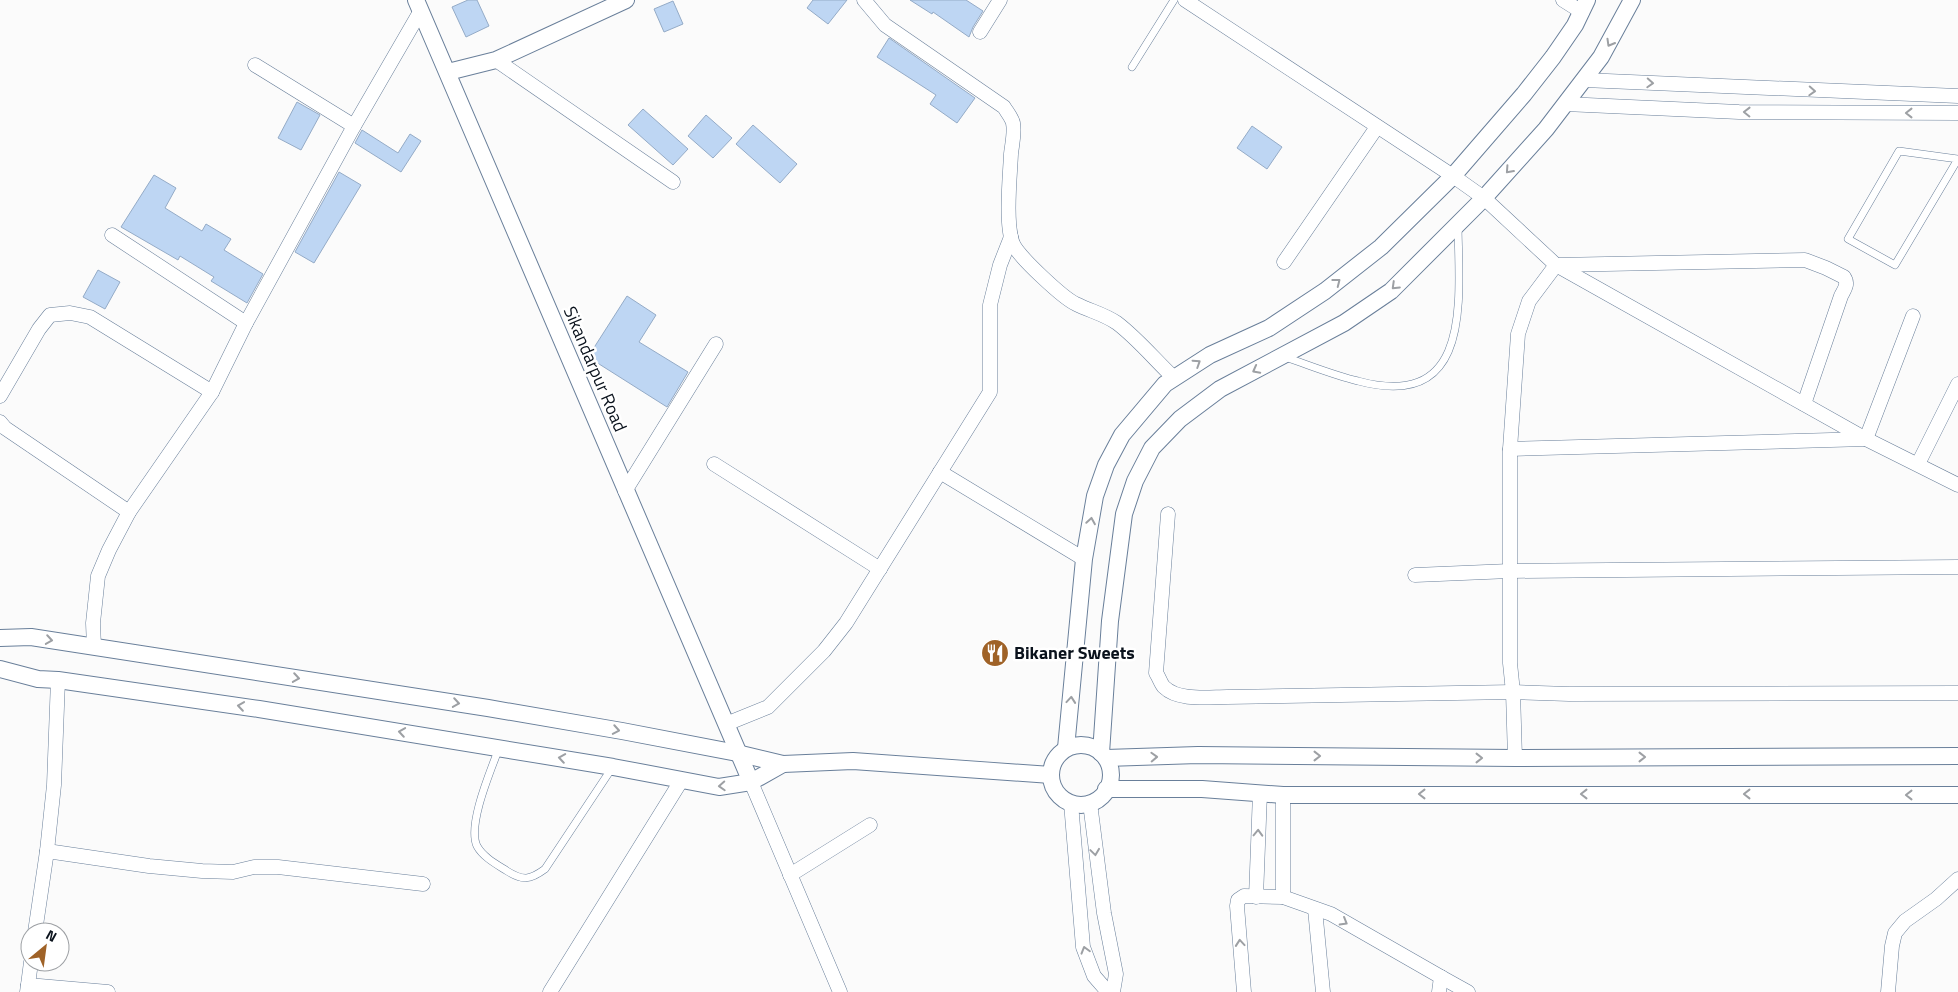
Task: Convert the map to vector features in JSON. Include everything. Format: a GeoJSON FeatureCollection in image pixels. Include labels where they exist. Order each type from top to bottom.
{"type":"FeatureCollection","features":[{"type":"Feature","properties":{"kind":"street"},"geometry":{"type":"LineString","coordinates":[[448,72],[496,60],[626,0]]}},
{"type":"Feature","properties":{"kind":"street"},"geometry":{"type":"LineString","coordinates":[[864,0],[885,25],[1004,107],[1013,123],[1010,177],[1011,237],[1014,246],[1058,291],[1074,304],[1101,314],[1135,337],[1146,352],[1174,378]]}},
{"type":"Feature","properties":{"kind":"street"},"geometry":{"type":"LineString","coordinates":[[980,32],[1000,0]]}},
{"type":"Feature","properties":{"kind":"street"},"geometry":{"type":"LineString","coordinates":[[1185,0],[1484,198],[1556,265],[1866,439],[1958,485]]}},
{"type":"Feature","properties":{"kind":"street"},"geometry":{"type":"LineString","coordinates":[[1066,748],[1084,560],[1095,496],[1106,465],[1122,435],[1165,384],[1210,354],[1269,328],[1325,291],[1381,247],[1453,176],[1554,57],[1585,6],[1563,0]]}},
{"type":"Feature","properties":{"kind":"street"},"geometry":{"type":"LineString","coordinates":[[1103,756],[1110,620],[1124,514],[1135,481],[1152,448],[1180,419],[1220,388],[1344,323],[1390,291],[1484,198],[1546,128],[1601,57],[1632,0]]}},
{"type":"Feature","properties":{"kind":"street"},"geometry":{"type":"LineString","coordinates":[[94,647],[93,623],[98,576],[128,512],[212,392],[246,322],[418,6]]}},
{"type":"Feature","properties":{"kind":"street","name":"Sikandarpur Road"},"geometry":{"type":"LineString","coordinates":[[418,6],[448,72],[750,782]]}},
{"type":"Feature","properties":{"kind":"street"},"geometry":{"type":"LineString","coordinates":[[496,60],[673,182]]}},
{"type":"Feature","properties":{"kind":"street"},"geometry":{"type":"LineString","coordinates":[[255,65],[354,126]]}},
{"type":"Feature","properties":{"kind":"street"},"geometry":{"type":"LineString","coordinates":[[1584,80],[1958,96]]}},
{"type":"Feature","properties":{"kind":"street"},"geometry":{"type":"LineString","coordinates":[[1565,104],[1739,112],[1958,113]]}},
{"type":"Feature","properties":{"kind":"street"},"geometry":{"type":"LineString","coordinates":[[1284,262],[1377,127]]}},
{"type":"Feature","properties":{"kind":"street"},"geometry":{"type":"LineString","coordinates":[[112,235],[246,322]]}},
{"type":"Feature","properties":{"kind":"street"},"geometry":{"type":"LineString","coordinates":[[726,724],[768,707],[824,651],[846,623],[990,392],[990,305],[1000,265],[1011,237]]}},
{"type":"Feature","properties":{"kind":"street"},"geometry":{"type":"LineString","coordinates":[[1556,265],[1805,260],[1826,268],[1844,278],[1846,280],[1846,287],[1841,296],[1804,404]]}},
{"type":"Feature","properties":{"kind":"street"},"geometry":{"type":"LineString","coordinates":[[1515,758],[1510,663],[1510,449],[1518,334],[1529,301],[1556,265]]}},
{"type":"Feature","properties":{"kind":"street"},"geometry":{"type":"LineString","coordinates":[[0,396],[39,329],[50,316],[70,313],[90,317],[212,392]]}},
{"type":"Feature","properties":{"kind":"street"},"geometry":{"type":"LineString","coordinates":[[1866,439],[1913,316]]}},
{"type":"Feature","properties":{"kind":"street"},"geometry":{"type":"LineString","coordinates":[[625,491],[716,344]]}},
{"type":"Feature","properties":{"kind":"street"},"geometry":{"type":"LineString","coordinates":[[1918,464],[1958,384]]}},
{"type":"Feature","properties":{"kind":"street"},"geometry":{"type":"LineString","coordinates":[[0,422],[4,428],[128,512]]}},
{"type":"Feature","properties":{"kind":"street"},"geometry":{"type":"LineString","coordinates":[[1510,449],[1816,440],[1830,438],[1866,439]]}},
{"type":"Feature","properties":{"kind":"street"},"geometry":{"type":"LineString","coordinates":[[714,464],[880,569]]}},
{"type":"Feature","properties":{"kind":"street"},"geometry":{"type":"LineString","coordinates":[[940,472],[1084,560]]}},
{"type":"Feature","properties":{"kind":"street"},"geometry":{"type":"LineString","coordinates":[[1168,514],[1156,673],[1164,687],[1176,694],[1191,697],[1227,697],[1513,692],[1569,694],[1958,693]]}},
{"type":"Feature","properties":{"kind":"street"},"geometry":{"type":"LineString","coordinates":[[1415,575],[1510,571],[1958,566]]}},
{"type":"Feature","properties":{"kind":"street"},"geometry":{"type":"LineString","coordinates":[[0,638],[31,637],[488,708],[622,730],[783,764],[853,761],[1051,775]]}},
{"type":"Feature","properties":{"kind":"street"},"geometry":{"type":"LineString","coordinates":[[0,669],[38,678],[259,709],[499,748],[613,767],[719,788],[750,782],[783,764]]}},
{"type":"Feature","properties":{"kind":"street"},"geometry":{"type":"LineString","coordinates":[[37,922],[54,785],[58,680]]}},
{"type":"Feature","properties":{"kind":"street"},"geometry":{"type":"LineString","coordinates":[[1081,745],[1095,748],[1103,756],[1110,774],[1106,790],[1097,800],[1090,803],[1071,803],[1057,792],[1051,775],[1056,758],[1066,748],[1081,745]]}},
{"type":"Feature","properties":{"kind":"street"},"geometry":{"type":"LineString","coordinates":[[1103,756],[1515,758],[1958,756]]}},
{"type":"Feature","properties":{"kind":"street"},"geometry":{"type":"LineString","coordinates":[[550,992],[681,781]]}},
{"type":"Feature","properties":{"kind":"street"},"geometry":{"type":"LineString","coordinates":[[750,782],[840,992]]}},
{"type":"Feature","properties":{"kind":"street"},"geometry":{"type":"LineString","coordinates":[[1106,790],[1202,788],[1283,795],[1958,795]]}},
{"type":"Feature","properties":{"kind":"street"},"geometry":{"type":"LineString","coordinates":[[1256,897],[1260,793]]}},
{"type":"Feature","properties":{"kind":"street"},"geometry":{"type":"LineString","coordinates":[[1283,795],[1283,897]]}},
{"type":"Feature","properties":{"kind":"street"},"geometry":{"type":"LineString","coordinates":[[1071,803],[1082,947],[1094,976],[1108,992]]}},
{"type":"Feature","properties":{"kind":"street"},"geometry":{"type":"LineString","coordinates":[[1090,803],[1104,913],[1116,974],[1113,992]]}},
{"type":"Feature","properties":{"kind":"street"},"geometry":{"type":"LineString","coordinates":[[790,875],[870,824]]}},
{"type":"Feature","properties":{"kind":"street"},"geometry":{"type":"LineString","coordinates":[[47,851],[149,866],[193,870],[233,872],[254,867],[278,867],[423,884]]}},
{"type":"Feature","properties":{"kind":"street"},"geometry":{"type":"LineString","coordinates":[[1888,992],[1895,933],[1905,921],[1936,899],[1958,879]]}},
{"type":"Feature","properties":{"kind":"street"},"geometry":{"type":"LineString","coordinates":[[1244,992],[1236,906],[1240,897],[1283,897],[1331,914],[1468,992]]}},
{"type":"Feature","properties":{"kind":"street"},"geometry":{"type":"LineString","coordinates":[[1316,909],[1323,992]]}},
{"type":"Feature","properties":{"kind":"street"},"geometry":{"type":"LineString","coordinates":[[30,972],[28,988],[108,992]]}},
{"type":"Feature","properties":{"kind":"street"},"geometry":{"type":"LineString","coordinates":[[1438,992],[1441,978]]}},
{"type":"Feature","properties":{"kind":"lane"},"geometry":{"type":"LineString","coordinates":[[1132,67],[1174,0]]}},
{"type":"Feature","properties":{"kind":"lane"},"geometry":{"type":"LineString","coordinates":[[1899,151],[1958,159],[1895,265],[1848,240],[1899,151]]}},
{"type":"Feature","properties":{"kind":"lane"},"geometry":{"type":"LineString","coordinates":[[1282,356],[1359,382],[1389,386],[1411,384],[1428,378],[1441,365],[1450,349],[1455,330],[1459,302],[1458,223]]}},
{"type":"Feature","properties":{"kind":"lane"},"geometry":{"type":"LineString","coordinates":[[499,748],[478,807],[475,832],[477,845],[488,858],[519,878],[533,878],[545,869],[613,767]]}},
{"type":"Feature","properties":{"kind":"building"},"geometry":{"type":"Polygon","coordinates":[[[468,0],[477,0],[489,26],[466,37],[452,7],[468,0]]]}},
{"type":"Feature","properties":{"kind":"building"},"geometry":{"type":"Polygon","coordinates":[[[813,0],[847,0],[828,24],[807,8],[813,0]]]}},
{"type":"Feature","properties":{"kind":"building"},"geometry":{"type":"Polygon","coordinates":[[[910,0],[966,0],[983,11],[969,37],[933,12],[932,14],[910,0]]]}},
{"type":"Feature","properties":{"kind":"building"},"geometry":{"type":"Polygon","coordinates":[[[673,1],[683,24],[664,32],[654,9],[673,1]]]}},
{"type":"Feature","properties":{"kind":"building"},"geometry":{"type":"Polygon","coordinates":[[[889,38],[975,98],[957,123],[930,104],[936,95],[877,57],[889,38]]]}},
{"type":"Feature","properties":{"kind":"building"},"geometry":{"type":"Polygon","coordinates":[[[297,102],[320,115],[301,150],[278,138],[297,102]]]}},
{"type":"Feature","properties":{"kind":"building"},"geometry":{"type":"Polygon","coordinates":[[[643,109],[688,149],[673,165],[628,125],[643,109]]]}},
{"type":"Feature","properties":{"kind":"building"},"geometry":{"type":"Polygon","coordinates":[[[706,115],[732,138],[713,158],[688,136],[706,115]]]}},
{"type":"Feature","properties":{"kind":"building"},"geometry":{"type":"Polygon","coordinates":[[[753,125],[797,164],[780,183],[736,144],[753,125]]]}},
{"type":"Feature","properties":{"kind":"building"},"geometry":{"type":"Polygon","coordinates":[[[1252,126],[1282,147],[1267,169],[1237,148],[1252,126]]]}},
{"type":"Feature","properties":{"kind":"building"},"geometry":{"type":"Polygon","coordinates":[[[362,130],[398,153],[410,134],[421,141],[401,172],[355,143],[362,130]]]}},
{"type":"Feature","properties":{"kind":"building"},"geometry":{"type":"Polygon","coordinates":[[[339,172],[361,185],[314,263],[295,252],[339,172]]]}},
{"type":"Feature","properties":{"kind":"building"},"geometry":{"type":"Polygon","coordinates":[[[154,175],[176,188],[165,208],[202,231],[206,224],[231,239],[224,250],[263,274],[247,303],[211,281],[214,277],[180,256],[178,260],[121,227],[154,175]]]}},
{"type":"Feature","properties":{"kind":"building"},"geometry":{"type":"Polygon","coordinates":[[[98,270],[120,282],[105,309],[83,297],[98,270]]]}},
{"type":"Feature","properties":{"kind":"building"},"geometry":{"type":"Polygon","coordinates":[[[627,296],[656,315],[639,342],[688,372],[667,407],[588,357],[627,296]]]}},
{"type":"Feature","properties":{"kind":"place","name":"Bikaner Sweets"},"geometry":{"type":"Point","coordinates":[995,653]}}]}
